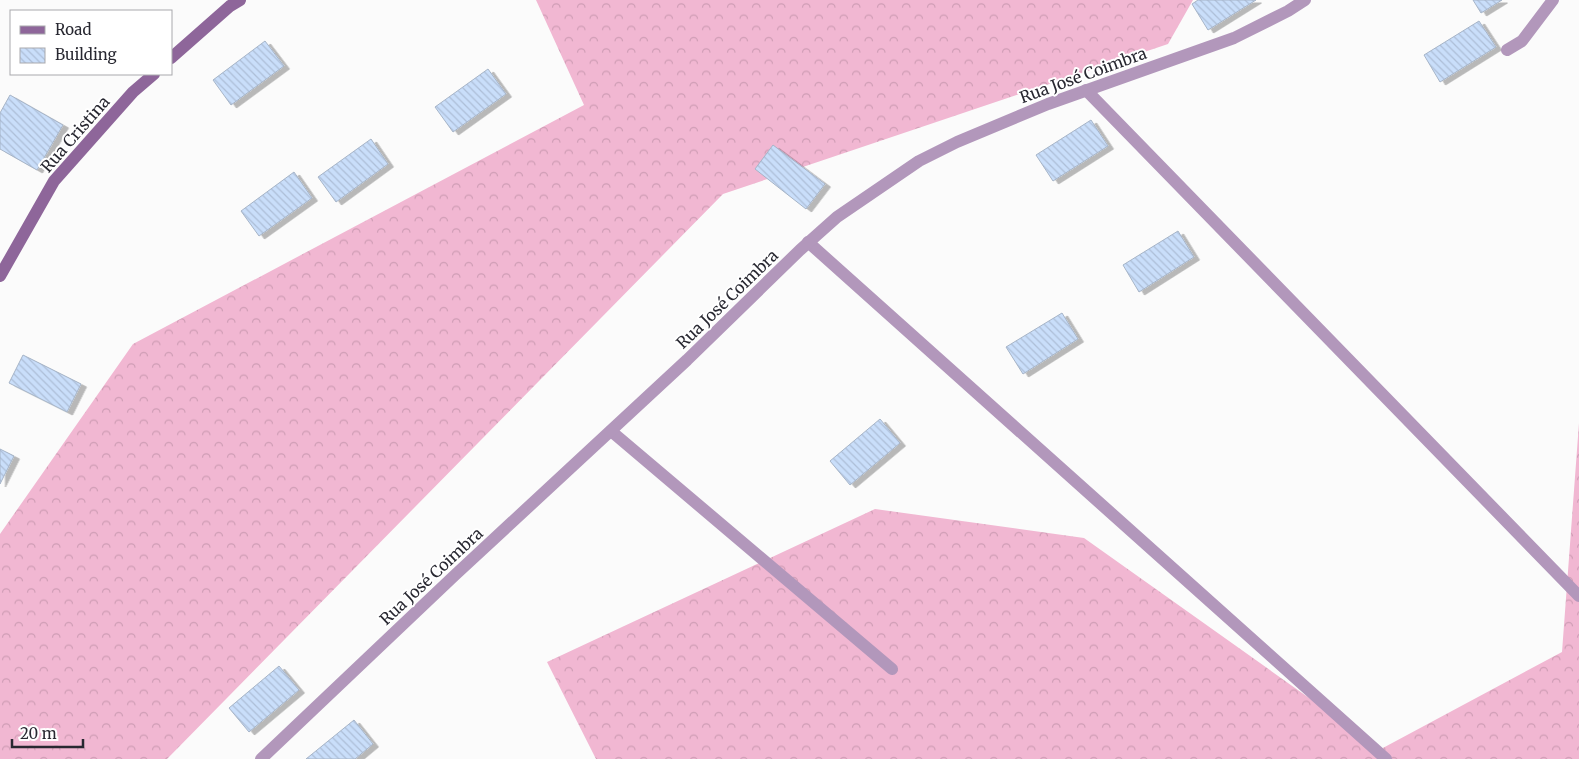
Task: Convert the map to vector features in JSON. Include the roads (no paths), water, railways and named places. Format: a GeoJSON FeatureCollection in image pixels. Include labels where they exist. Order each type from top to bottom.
{"type":"FeatureCollection","features":[{"type":"Feature","properties":{"kind":"main road"},"geometry":{"type":"LineString","coordinates":[[172,57],[230,6],[240,0]]}},
{"type":"Feature","properties":{"kind":"main road","name":"Rua Cristina"},"geometry":{"type":"LineString","coordinates":[[0,276],[54,181],[134,92],[153,75]]}},
{"type":"Feature","properties":{"kind":"street","name":"Rua José Coimbra"},"geometry":{"type":"LineString","coordinates":[[261,759],[455,575],[687,360],[808,242],[837,217],[918,161],[975,134],[1048,104],[1234,38],[1288,11],[1305,0]]}},
{"type":"Feature","properties":{"kind":"street"},"geometry":{"type":"LineString","coordinates":[[1508,50],[1522,42],[1552,0]]}},
{"type":"Feature","properties":{"kind":"street"},"geometry":{"type":"LineString","coordinates":[[1086,90],[1579,596]]}},
{"type":"Feature","properties":{"kind":"street"},"geometry":{"type":"LineString","coordinates":[[808,242],[1386,759]]}},
{"type":"Feature","properties":{"kind":"street"},"geometry":{"type":"LineString","coordinates":[[611,431],[892,669]]}}]}
